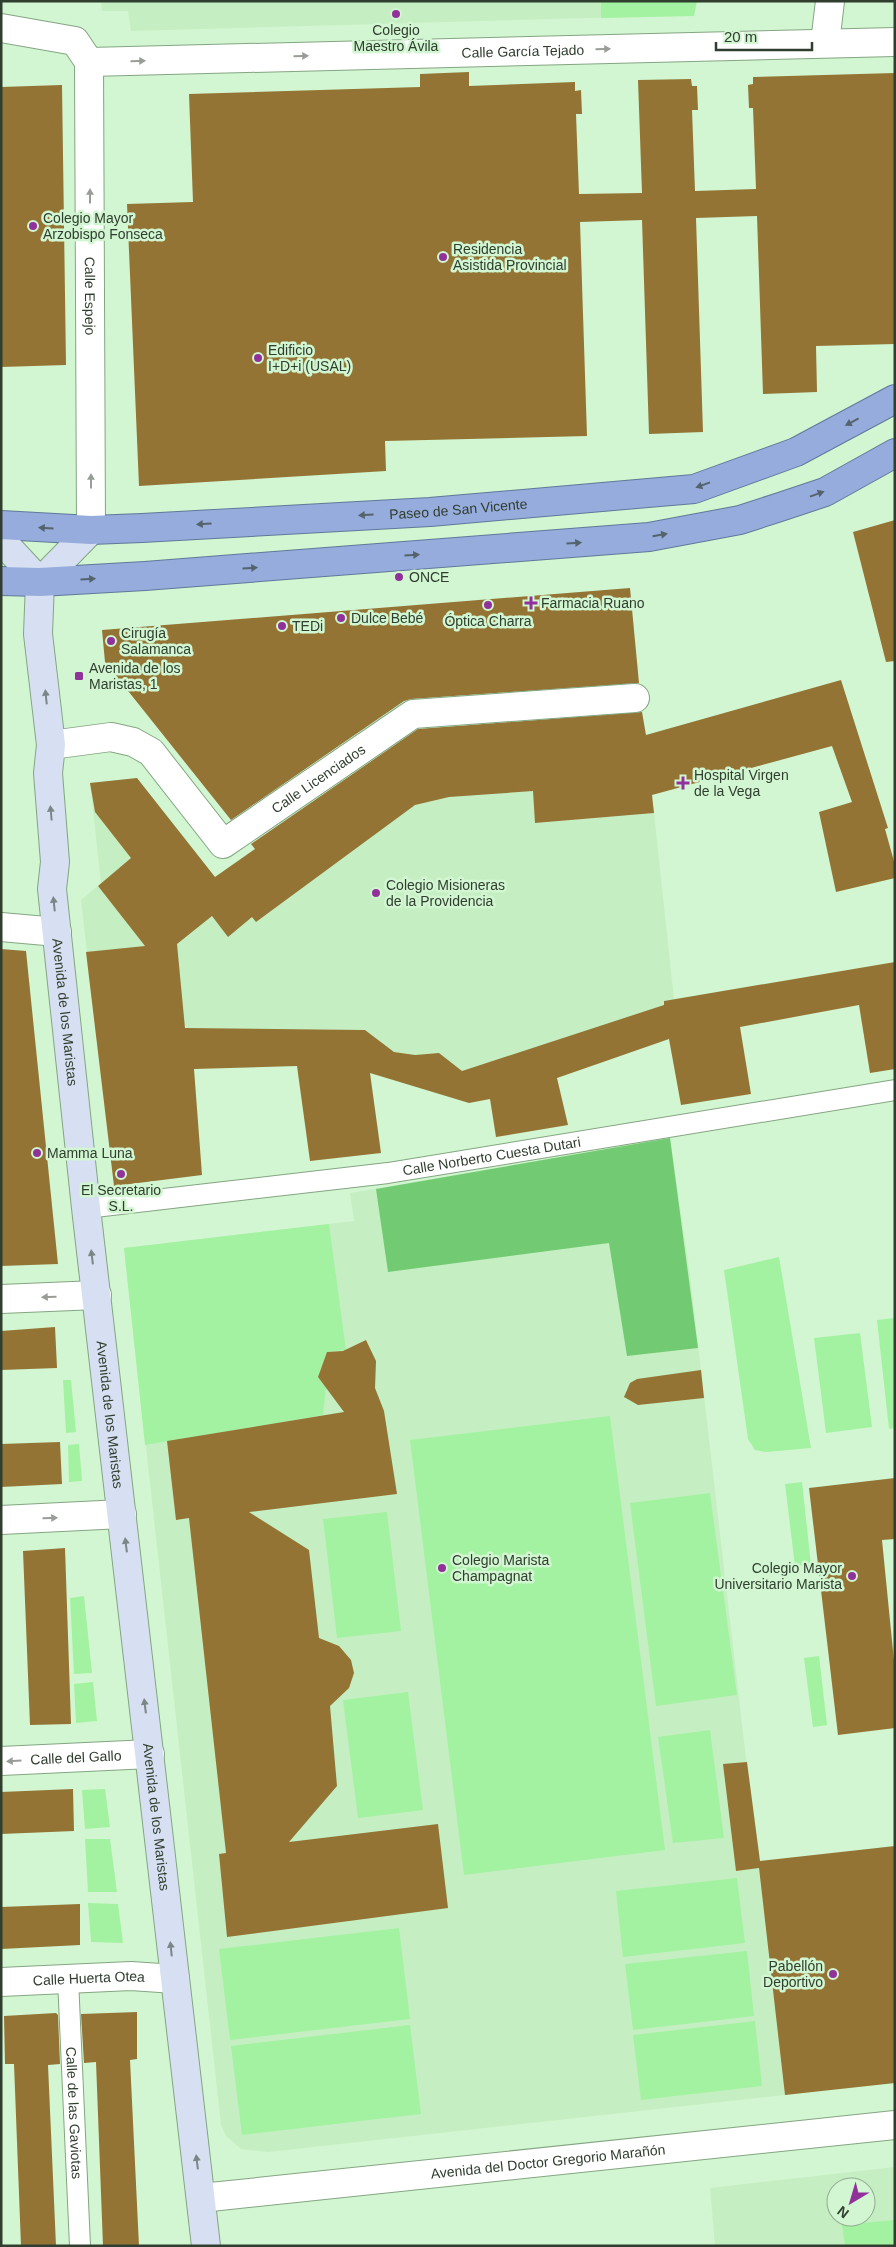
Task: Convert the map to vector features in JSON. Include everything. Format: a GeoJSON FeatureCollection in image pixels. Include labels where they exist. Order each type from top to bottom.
{"type":"FeatureCollection","features":[{"type":"Feature","properties":{"kind":"highway","name":"Paseo de San Vicente"},"geometry":{"type":"LineString","coordinates":[[1,525],[91,530],[430,512],[694,489],[796,452],[895,399]]}},
{"type":"Feature","properties":{"kind":"highway"},"geometry":{"type":"LineString","coordinates":[[1,581],[30,568],[649,537],[740,520],[825,492],[895,453]]}},
{"type":"Feature","properties":{"kind":"main road"},"geometry":{"type":"LineString","coordinates":[[1,540],[30,568],[91,530]]}},
{"type":"Feature","properties":{"kind":"main road","name":"Avenida de los Maristas"},"geometry":{"type":"LineString","coordinates":[[30,568],[51,745],[48,773],[56,862],[52,889],[86,1208],[206,2246]]}},
{"type":"Feature","properties":{"kind":"street"},"geometry":{"type":"LineString","coordinates":[[825,43],[830,1]]}},
{"type":"Feature","properties":{"kind":"street"},"geometry":{"type":"LineString","coordinates":[[1,28],[75,41],[89,62]]}},
{"type":"Feature","properties":{"kind":"street","name":"Calle García Tejado"},"geometry":{"type":"LineString","coordinates":[[89,62],[895,42]]}},
{"type":"Feature","properties":{"kind":"street","name":"Calle Espejo"},"geometry":{"type":"LineString","coordinates":[[89,62],[91,530]]}},
{"type":"Feature","properties":{"kind":"street","name":"Calle Licenciados"},"geometry":{"type":"LineString","coordinates":[[51,745],[111,737],[134,742],[151,752],[223,844],[413,714],[635,698]]}},
{"type":"Feature","properties":{"kind":"street"},"geometry":{"type":"LineString","coordinates":[[1,927],[57,932]]}},
{"type":"Feature","properties":{"kind":"street","name":"Calle Norberto Cuesta Dutari"},"geometry":{"type":"LineString","coordinates":[[86,1208],[388,1173],[895,1090]]}},
{"type":"Feature","properties":{"kind":"street"},"geometry":{"type":"LineString","coordinates":[[1,1299],[97,1295]]}},
{"type":"Feature","properties":{"kind":"street"},"geometry":{"type":"LineString","coordinates":[[1,1520],[122,1514]]}},
{"type":"Feature","properties":{"kind":"street","name":"Calle del Gallo"},"geometry":{"type":"LineString","coordinates":[[1,1761],[150,1754]]}},
{"type":"Feature","properties":{"kind":"street","name":"Calle Huerta Otea"},"geometry":{"type":"LineString","coordinates":[[1,1982],[131,1976],[174,1979]]}},
{"type":"Feature","properties":{"kind":"street","name":"Calle de las Gaviotas"},"geometry":{"type":"LineString","coordinates":[[68,1978],[80,2246]]}},
{"type":"Feature","properties":{"kind":"street","name":"Avenida del Doctor Gregorio Marañón"},"geometry":{"type":"LineString","coordinates":[[201,2198],[895,2125]]}},
{"type":"Feature","properties":{"kind":"shaded area","name":"Colegio Maestro Ávila"},"geometry":{"type":"Polygon","coordinates":[[[101,1],[666,1],[662,16],[131,31],[128,11],[102,11],[101,1]]]}},
{"type":"Feature","properties":{"kind":"shaded area","name":"Colegio Misioneras de la Providencia"},"geometry":{"type":"Polygon","coordinates":[[[528,727],[536,823],[654,813],[674,999],[664,1001],[664,1005],[462,1071],[439,1053],[415,1055],[394,1052],[365,1030],[186,1028],[185,1024],[96,1032],[81,900],[101,883],[90,783],[137,778],[215,877],[333,793],[528,727]]]}},
{"type":"Feature","properties":{"kind":"shaded area","name":"Colegio Marista Champagnat"},"geometry":{"type":"Polygon","coordinates":[[[670,1138],[690,1275],[785,2095],[268,2152],[241,2149],[226,2136],[221,2125],[124,1248],[354,1221],[350,1193],[670,1138]]]}},
{"type":"Feature","properties":{"kind":"shaded area"},"geometry":{"type":"Polygon","coordinates":[[[895,2167],[895,2246],[715,2246],[710,2188],[895,2167]]]}},
{"type":"Feature","properties":{"kind":"green space"},"geometry":{"type":"Polygon","coordinates":[[[601,1],[697,1],[694,16],[601,18],[601,1]]]}},
{"type":"Feature","properties":{"kind":"green space"},"geometry":{"type":"Polygon","coordinates":[[[670,1138],[698,1348],[627,1356],[609,1243],[388,1272],[376,1189],[670,1138]]]}},
{"type":"Feature","properties":{"kind":"green space"},"geometry":{"type":"Polygon","coordinates":[[[329,1224],[346,1350],[327,1352],[318,1377],[326,1388],[323,1415],[145,1445],[124,1248],[329,1224]]]}},
{"type":"Feature","properties":{"kind":"green space"},"geometry":{"type":"Polygon","coordinates":[[[779,1257],[811,1448],[766,1452],[755,1450],[748,1439],[724,1270],[779,1257]]]}},
{"type":"Feature","properties":{"kind":"green space"},"geometry":{"type":"Polygon","coordinates":[[[895,1318],[895,1428],[889,1429],[877,1320],[895,1318]]]}},
{"type":"Feature","properties":{"kind":"green space"},"geometry":{"type":"Polygon","coordinates":[[[860,1333],[872,1427],[826,1433],[814,1338],[860,1333]]]}},
{"type":"Feature","properties":{"kind":"green space"},"geometry":{"type":"Polygon","coordinates":[[[63,1380],[71,1380],[76,1432],[66,1433],[63,1380]]]}},
{"type":"Feature","properties":{"kind":"green space"},"geometry":{"type":"Polygon","coordinates":[[[610,1416],[665,1850],[464,1875],[410,1440],[610,1416]]]}},
{"type":"Feature","properties":{"kind":"green space"},"geometry":{"type":"Polygon","coordinates":[[[79,1444],[82,1481],[69,1482],[68,1445],[79,1444]]]}},
{"type":"Feature","properties":{"kind":"green space"},"geometry":{"type":"Polygon","coordinates":[[[802,1482],[811,1565],[795,1566],[785,1484],[802,1482]]]}},
{"type":"Feature","properties":{"kind":"green space"},"geometry":{"type":"Polygon","coordinates":[[[710,1493],[737,1695],[656,1706],[630,1503],[710,1493]]]}},
{"type":"Feature","properties":{"kind":"green space"},"geometry":{"type":"Polygon","coordinates":[[[387,1512],[401,1631],[337,1638],[323,1519],[387,1512]]]}},
{"type":"Feature","properties":{"kind":"green space"},"geometry":{"type":"Polygon","coordinates":[[[84,1596],[92,1673],[74,1674],[70,1598],[84,1596]]]}},
{"type":"Feature","properties":{"kind":"green space"},"geometry":{"type":"Polygon","coordinates":[[[819,1656],[827,1725],[813,1727],[804,1658],[819,1656]]]}},
{"type":"Feature","properties":{"kind":"green space"},"geometry":{"type":"Polygon","coordinates":[[[93,1682],[97,1721],[76,1723],[74,1684],[93,1682]]]}},
{"type":"Feature","properties":{"kind":"green space"},"geometry":{"type":"Polygon","coordinates":[[[408,1692],[423,1810],[358,1818],[343,1700],[408,1692]]]}},
{"type":"Feature","properties":{"kind":"green space"},"geometry":{"type":"Polygon","coordinates":[[[710,1730],[724,1838],[673,1843],[658,1737],[710,1730]]]}},
{"type":"Feature","properties":{"kind":"green space"},"geometry":{"type":"Polygon","coordinates":[[[105,1789],[110,1827],[85,1829],[82,1790],[105,1789]]]}},
{"type":"Feature","properties":{"kind":"green space"},"geometry":{"type":"Polygon","coordinates":[[[85,1839],[110,1839],[117,1892],[88,1892],[85,1839]]]}},
{"type":"Feature","properties":{"kind":"green space"},"geometry":{"type":"Polygon","coordinates":[[[737,1878],[745,1943],[623,1957],[616,1891],[737,1878]]]}},
{"type":"Feature","properties":{"kind":"green space"},"geometry":{"type":"Polygon","coordinates":[[[88,1903],[118,1904],[123,1943],[91,1942],[88,1903]]]}},
{"type":"Feature","properties":{"kind":"green space"},"geometry":{"type":"Polygon","coordinates":[[[399,1928],[410,2019],[230,2040],[219,1949],[399,1928]]]}},
{"type":"Feature","properties":{"kind":"green space"},"geometry":{"type":"Polygon","coordinates":[[[747,1951],[754,2016],[633,2030],[625,1964],[747,1951]]]}},
{"type":"Feature","properties":{"kind":"green space"},"geometry":{"type":"Polygon","coordinates":[[[755,2021],[762,2086],[641,2100],[633,2035],[755,2021]]]}},
{"type":"Feature","properties":{"kind":"green space"},"geometry":{"type":"Polygon","coordinates":[[[410,2025],[421,2114],[242,2135],[231,2046],[410,2025]]]}},
{"type":"Feature","properties":{"kind":"green space"},"geometry":{"type":"Polygon","coordinates":[[[895,2220],[895,2246],[845,2246],[842,2227],[876,2227],[876,2222],[895,2220]]]}},
{"type":"Feature","properties":{"kind":"building"},"geometry":{"type":"Polygon","coordinates":[[[469,72],[469,86],[575,82],[575,91],[581,90],[582,114],[576,114],[579,194],[642,193],[638,80],[691,79],[692,86],[697,86],[698,110],[692,110],[695,191],[756,189],[753,108],[749,108],[748,85],[753,84],[753,77],[895,73],[895,344],[816,346],[817,392],[763,394],[757,216],[696,218],[703,432],[649,434],[642,220],[580,222],[587,436],[385,441],[386,471],[139,486],[127,204],[193,202],[189,94],[420,87],[420,74],[469,72]]]}},
{"type":"Feature","properties":{"kind":"building","name":"Colegio Mayor Arzobispo Fonseca"},"geometry":{"type":"Polygon","coordinates":[[[62,85],[66,365],[1,367],[1,87],[62,85]]]}},
{"type":"Feature","properties":{"kind":"building"},"geometry":{"type":"Polygon","coordinates":[[[895,520],[895,661],[886,662],[853,532],[895,520]]]}},
{"type":"Feature","properties":{"kind":"building"},"geometry":{"type":"Polygon","coordinates":[[[630,588],[639,683],[404,701],[231,820],[105,662],[102,630],[630,588]]]}},
{"type":"Feature","properties":{"kind":"building"},"geometry":{"type":"Polygon","coordinates":[[[841,680],[888,828],[885,829],[895,865],[895,878],[836,892],[819,812],[852,802],[832,746],[652,795],[654,813],[535,823],[533,791],[449,797],[415,805],[256,922],[252,917],[228,937],[212,916],[177,944],[185,1028],[365,1030],[394,1052],[415,1055],[439,1053],[462,1071],[664,1005],[664,1001],[895,962],[895,1069],[870,1073],[859,1005],[740,1027],[751,1094],[681,1105],[669,1039],[557,1078],[568,1125],[496,1137],[490,1099],[469,1103],[370,1073],[381,1153],[310,1161],[297,1066],[194,1069],[202,1175],[114,1186],[86,952],[145,946],[98,886],[131,858],[95,812],[90,783],[137,778],[215,877],[255,849],[251,844],[418,729],[642,712],[646,735],[841,680]]]}},
{"type":"Feature","properties":{"kind":"building"},"geometry":{"type":"Polygon","coordinates":[[[1,949],[26,951],[58,1264],[1,1266],[1,949]]]}},
{"type":"Feature","properties":{"kind":"building"},"geometry":{"type":"Polygon","coordinates":[[[55,1327],[57,1368],[1,1370],[1,1331],[55,1327]]]}},
{"type":"Feature","properties":{"kind":"building"},"geometry":{"type":"Polygon","coordinates":[[[366,1340],[376,1361],[375,1388],[384,1411],[397,1494],[249,1512],[309,1550],[319,1638],[339,1646],[351,1660],[354,1673],[349,1688],[330,1706],[337,1786],[289,1842],[438,1824],[448,1908],[227,1937],[219,1854],[226,1853],[189,1518],[176,1520],[167,1441],[344,1412],[318,1377],[327,1352],[343,1351],[366,1340]]]}},
{"type":"Feature","properties":{"kind":"building"},"geometry":{"type":"Polygon","coordinates":[[[701,1370],[704,1398],[638,1405],[624,1397],[630,1383],[637,1379],[701,1370]]]}},
{"type":"Feature","properties":{"kind":"building"},"geometry":{"type":"Polygon","coordinates":[[[60,1442],[62,1484],[1,1487],[1,1444],[60,1442]]]}},
{"type":"Feature","properties":{"kind":"building","name":"Colegio Mayor Universitario Marista"},"geometry":{"type":"Polygon","coordinates":[[[895,1478],[895,1539],[882,1540],[895,1671],[895,1728],[838,1735],[809,1488],[895,1478]]]}},
{"type":"Feature","properties":{"kind":"building"},"geometry":{"type":"Polygon","coordinates":[[[65,1548],[71,1724],[30,1725],[23,1551],[65,1548]]]}},
{"type":"Feature","properties":{"kind":"building","name":"Pabellón Deportivo"},"geometry":{"type":"Polygon","coordinates":[[[747,1762],[760,1861],[895,1846],[895,2083],[785,2095],[759,1868],[736,1871],[723,1764],[747,1762]]]}},
{"type":"Feature","properties":{"kind":"building"},"geometry":{"type":"Polygon","coordinates":[[[73,1789],[74,1831],[1,1834],[1,1792],[73,1789]]]}},
{"type":"Feature","properties":{"kind":"building"},"geometry":{"type":"Polygon","coordinates":[[[80,1904],[80,1945],[1,1949],[1,1907],[80,1904]]]}},
{"type":"Feature","properties":{"kind":"building"},"geometry":{"type":"Polygon","coordinates":[[[137,2012],[137,2059],[130,2060],[139,2246],[103,2246],[96,2062],[84,2063],[81,2014],[137,2012]]]}},
{"type":"Feature","properties":{"kind":"building"},"geometry":{"type":"Polygon","coordinates":[[[56,2013],[58,2015],[60,2064],[48,2065],[56,2246],[21,2246],[14,2064],[5,2064],[4,2016],[56,2013]]]}},
{"type":"Feature","properties":{"kind":"place","name":"Colegio Maestro Ávila"},"geometry":{"type":"Point","coordinates":[396,14]}},
{"type":"Feature","properties":{"kind":"place","name":"Colegio Mayor Arzobispo Fonseca"},"geometry":{"type":"Point","coordinates":[33,226]}},
{"type":"Feature","properties":{"kind":"place","name":"Residencia Asistida Provincial"},"geometry":{"type":"Point","coordinates":[443,257]}},
{"type":"Feature","properties":{"kind":"place","name":"Edificio I+D+i (USAL)"},"geometry":{"type":"Point","coordinates":[258,358]}},
{"type":"Feature","properties":{"kind":"place","name":"ONCE"},"geometry":{"type":"Point","coordinates":[399,577]}},
{"type":"Feature","properties":{"kind":"place","name":"Farmacia Ruano"},"geometry":{"type":"Point","coordinates":[531,603]}},
{"type":"Feature","properties":{"kind":"place","name":"Óptica Charra"},"geometry":{"type":"Point","coordinates":[488,605]}},
{"type":"Feature","properties":{"kind":"place","name":"Dulce Bebé"},"geometry":{"type":"Point","coordinates":[341,618]}},
{"type":"Feature","properties":{"kind":"place","name":"TEDi"},"geometry":{"type":"Point","coordinates":[282,626]}},
{"type":"Feature","properties":{"kind":"place","name":"Cirugía Salamanca"},"geometry":{"type":"Point","coordinates":[111,641]}},
{"type":"Feature","properties":{"kind":"place","name":"Avenida de los Maristas, 1"},"geometry":{"type":"Point","coordinates":[79,676]}},
{"type":"Feature","properties":{"kind":"place","name":"Hospital Virgen de la Vega"},"geometry":{"type":"Point","coordinates":[683,783]}},
{"type":"Feature","properties":{"kind":"place","name":"Colegio Misioneras de la Providencia"},"geometry":{"type":"Point","coordinates":[376,893]}},
{"type":"Feature","properties":{"kind":"place","name":"Mamma Luna"},"geometry":{"type":"Point","coordinates":[37,1153]}},
{"type":"Feature","properties":{"kind":"place","name":"El Secretario S.L."},"geometry":{"type":"Point","coordinates":[121,1174]}},
{"type":"Feature","properties":{"kind":"place","name":"Colegio Marista Champagnat"},"geometry":{"type":"Point","coordinates":[442,1568]}},
{"type":"Feature","properties":{"kind":"place","name":"Colegio Mayor Universitario Marista"},"geometry":{"type":"Point","coordinates":[852,1576]}},
{"type":"Feature","properties":{"kind":"place","name":"Pabellón Deportivo"},"geometry":{"type":"Point","coordinates":[833,1974]}}]}
